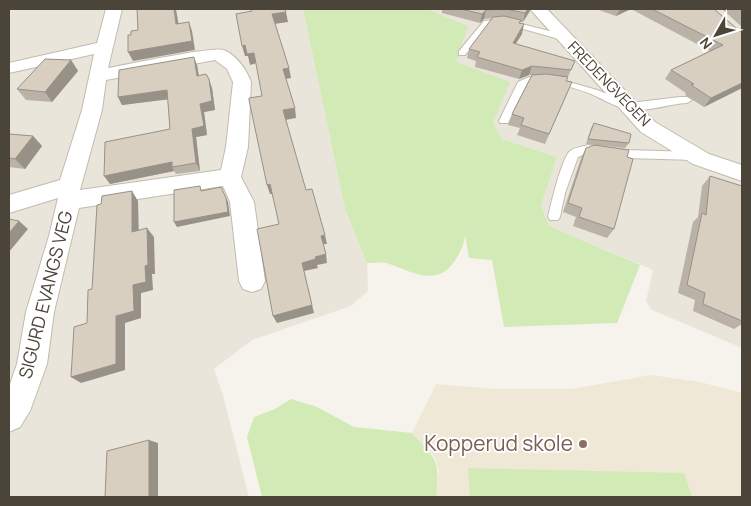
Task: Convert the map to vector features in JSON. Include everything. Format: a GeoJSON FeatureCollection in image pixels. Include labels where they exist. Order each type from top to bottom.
{"type":"FeatureCollection","features":[{"type":"Feature","properties":{"kind":"street","name":"SIGURD EVANGS VEG"},"geometry":{"type":"LineString","coordinates":[[9,416],[19,400],[32,364],[40,312],[92,110],[97,76],[114,9]]}},
{"type":"Feature","properties":{"kind":"street","name":"FREDENGVEGEN"},"geometry":{"type":"LineString","coordinates":[[538,9],[648,126],[696,156],[742,173]]}},
{"type":"Feature","properties":{"kind":"street"},"geometry":{"type":"LineString","coordinates":[[9,68],[105,46]]}},
{"type":"Feature","properties":{"kind":"street"},"geometry":{"type":"LineString","coordinates":[[97,76],[217,54],[227,58],[239,72],[242,82],[237,147],[230,177],[242,202],[252,281]]}},
{"type":"Feature","properties":{"kind":"street","name":"SIGURD EVANGS VEG"},"geometry":{"type":"LineString","coordinates":[[69,194],[230,177]]}},
{"type":"Feature","properties":{"kind":"street"},"geometry":{"type":"LineString","coordinates":[[9,204],[69,194]]}},
{"type":"Feature","properties":{"kind":"lane"},"geometry":{"type":"LineString","coordinates":[[462,53],[486,23],[492,21],[502,21],[566,38]]}},
{"type":"Feature","properties":{"kind":"lane"},"geometry":{"type":"LineString","coordinates":[[504,121],[523,82],[529,79],[539,79],[591,91],[629,106],[670,100],[687,100]]}},
{"type":"Feature","properties":{"kind":"lane"},"geometry":{"type":"LineString","coordinates":[[554,217],[573,155],[578,151],[588,149],[625,154],[696,156]]}},
{"type":"Feature","properties":{"kind":"shaded area"},"geometry":{"type":"Polygon","coordinates":[[[9,9],[303,9],[345,209],[367,263],[368,291],[351,306],[252,340],[214,369],[223,395],[249,497],[9,497],[9,9]]]}},
{"type":"Feature","properties":{"kind":"shaded area"},"geometry":{"type":"Polygon","coordinates":[[[426,9],[742,9],[742,348],[652,310],[646,301],[653,270],[549,226],[541,206],[557,157],[502,139],[426,9]]]}},
{"type":"Feature","properties":{"kind":"shaded area","name":"Kopperud skole"},"geometry":{"type":"Polygon","coordinates":[[[651,375],[700,382],[742,393],[742,497],[436,497],[439,471],[434,456],[412,433],[436,384],[494,389],[572,389],[651,375]]]}},
{"type":"Feature","properties":{"kind":"green space"},"geometry":{"type":"Polygon","coordinates":[[[303,9],[426,9],[468,26],[456,62],[510,82],[493,123],[502,139],[557,157],[541,206],[549,226],[640,265],[617,323],[504,327],[492,260],[469,258],[465,235],[464,242],[456,259],[449,268],[440,274],[432,276],[423,275],[386,263],[367,263],[345,209],[303,9]]]}},
{"type":"Feature","properties":{"kind":"green space"},"geometry":{"type":"Polygon","coordinates":[[[291,399],[317,407],[354,427],[412,433],[435,461],[437,468],[436,497],[262,497],[247,437],[254,417],[275,409],[291,399]]]}},
{"type":"Feature","properties":{"kind":"green space"},"geometry":{"type":"Polygon","coordinates":[[[468,468],[684,473],[692,497],[470,497],[468,468]]]}},
{"type":"Feature","properties":{"kind":"building"},"geometry":{"type":"Polygon","coordinates":[[[137,9],[174,9],[176,24],[189,22],[192,41],[128,52],[128,35],[131,35],[131,31],[138,30],[137,9]]]}},
{"type":"Feature","properties":{"kind":"building"},"geometry":{"type":"Polygon","coordinates":[[[251,9],[285,9],[286,12],[272,14],[289,68],[283,69],[295,108],[283,110],[306,190],[312,189],[325,235],[321,236],[326,254],[302,263],[312,305],[273,316],[257,229],[279,224],[270,184],[267,185],[249,100],[249,98],[262,96],[254,53],[247,54],[245,45],[242,46],[236,14],[252,11],[251,9]]]}},
{"type":"Feature","properties":{"kind":"building"},"geometry":{"type":"Polygon","coordinates":[[[461,9],[499,9],[486,10],[482,14],[461,9]]]}},
{"type":"Feature","properties":{"kind":"building"},"geometry":{"type":"Polygon","coordinates":[[[506,9],[528,9],[525,13],[506,9]]]}},
{"type":"Feature","properties":{"kind":"building"},"geometry":{"type":"Polygon","coordinates":[[[652,9],[714,9],[742,33],[742,83],[711,98],[691,85],[694,84],[671,70],[723,45],[652,9]]]}},
{"type":"Feature","properties":{"kind":"building"},"geometry":{"type":"Polygon","coordinates":[[[504,16],[521,20],[519,23],[524,24],[513,43],[575,61],[571,70],[532,66],[522,70],[477,57],[480,52],[469,49],[493,17],[504,16]]]}},
{"type":"Feature","properties":{"kind":"building"},"geometry":{"type":"Polygon","coordinates":[[[194,57],[197,76],[206,74],[209,79],[212,101],[200,104],[204,126],[192,129],[196,163],[172,167],[172,162],[104,176],[105,142],[170,129],[167,90],[118,97],[119,70],[194,57]]]}},
{"type":"Feature","properties":{"kind":"building"},"geometry":{"type":"Polygon","coordinates":[[[45,59],[71,60],[45,92],[17,89],[45,59]]]}},
{"type":"Feature","properties":{"kind":"building"},"geometry":{"type":"Polygon","coordinates":[[[546,74],[568,77],[566,81],[572,82],[549,134],[521,125],[524,118],[512,114],[532,75],[546,74]]]}},
{"type":"Feature","properties":{"kind":"building"},"geometry":{"type":"Polygon","coordinates":[[[594,123],[631,134],[629,143],[588,139],[594,123]]]}},
{"type":"Feature","properties":{"kind":"building"},"geometry":{"type":"Polygon","coordinates":[[[9,134],[33,136],[15,159],[9,158],[9,134]]]}},
{"type":"Feature","properties":{"kind":"building"},"geometry":{"type":"Polygon","coordinates":[[[594,145],[629,150],[627,157],[633,159],[614,229],[579,217],[582,208],[568,203],[586,148],[594,145]]]}},
{"type":"Feature","properties":{"kind":"building"},"geometry":{"type":"Polygon","coordinates":[[[710,176],[742,186],[742,321],[703,304],[705,293],[687,285],[702,213],[706,215],[710,176]]]}},
{"type":"Feature","properties":{"kind":"building"},"geometry":{"type":"Polygon","coordinates":[[[200,186],[201,191],[221,187],[226,198],[228,212],[174,222],[174,190],[200,186]]]}},
{"type":"Feature","properties":{"kind":"building"},"geometry":{"type":"Polygon","coordinates":[[[132,191],[132,232],[147,228],[148,265],[145,266],[146,282],[133,285],[134,311],[116,316],[116,364],[71,377],[74,327],[87,323],[88,290],[92,289],[97,205],[101,204],[102,196],[132,191]]]}},
{"type":"Feature","properties":{"kind":"building"},"geometry":{"type":"Polygon","coordinates":[[[9,219],[19,221],[9,233],[9,219]]]}},
{"type":"Feature","properties":{"kind":"building"},"geometry":{"type":"Polygon","coordinates":[[[149,440],[149,497],[105,497],[107,451],[149,440]]]}},
{"type":"Feature","properties":{"kind":"place","name":"Kopperud skole"},"geometry":{"type":"Point","coordinates":[583,444]}}]}
